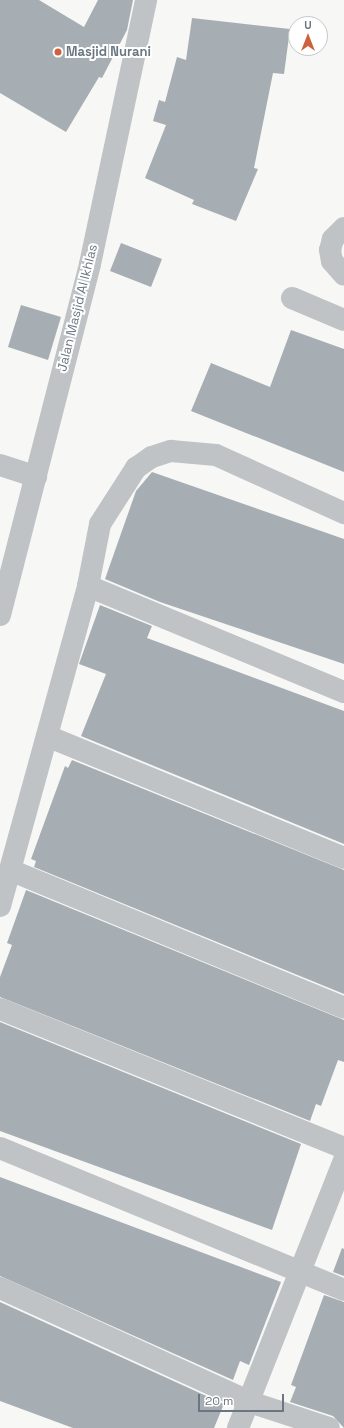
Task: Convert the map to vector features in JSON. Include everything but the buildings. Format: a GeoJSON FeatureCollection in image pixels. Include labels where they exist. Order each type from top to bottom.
{"type":"FeatureCollection","features":[{"type":"Feature","properties":{"kind":"street","name":"Jalan Masjid Al Ikhlas"},"geometry":{"type":"LineString","coordinates":[[0,614],[90,264],[146,0]]}},
{"type":"Feature","properties":{"kind":"street"},"geometry":{"type":"LineString","coordinates":[[343,226],[330,250],[332,261],[344,274]]}},
{"type":"Feature","properties":{"kind":"street"},"geometry":{"type":"LineString","coordinates":[[292,298],[344,320]]}},
{"type":"Feature","properties":{"kind":"street"},"geometry":{"type":"LineString","coordinates":[[0,906],[88,586],[100,524],[136,468],[152,457],[171,451],[216,455],[344,513]]}},
{"type":"Feature","properties":{"kind":"street"},"geometry":{"type":"LineString","coordinates":[[0,465],[36,477]]}},
{"type":"Feature","properties":{"kind":"street"},"geometry":{"type":"LineString","coordinates":[[88,586],[344,692]]}},
{"type":"Feature","properties":{"kind":"street"},"geometry":{"type":"LineString","coordinates":[[47,736],[344,858]]}},
{"type":"Feature","properties":{"kind":"street"},"geometry":{"type":"LineString","coordinates":[[10,870],[344,1008]]}},
{"type":"Feature","properties":{"kind":"street"},"geometry":{"type":"LineString","coordinates":[[0,1009],[344,1148]]}},
{"type":"Feature","properties":{"kind":"street"},"geometry":{"type":"LineString","coordinates":[[0,1148],[299,1273],[344,1290]]}},
{"type":"Feature","properties":{"kind":"street"},"geometry":{"type":"LineString","coordinates":[[238,1428],[250,1402],[344,1160]]}},
{"type":"Feature","properties":{"kind":"street"},"geometry":{"type":"LineString","coordinates":[[0,1288],[250,1402],[329,1428]]}},
{"type":"Feature","properties":{"kind":"place","name":"Masjid Nurani"},"geometry":{"type":"Point","coordinates":[58,52]}}]}
